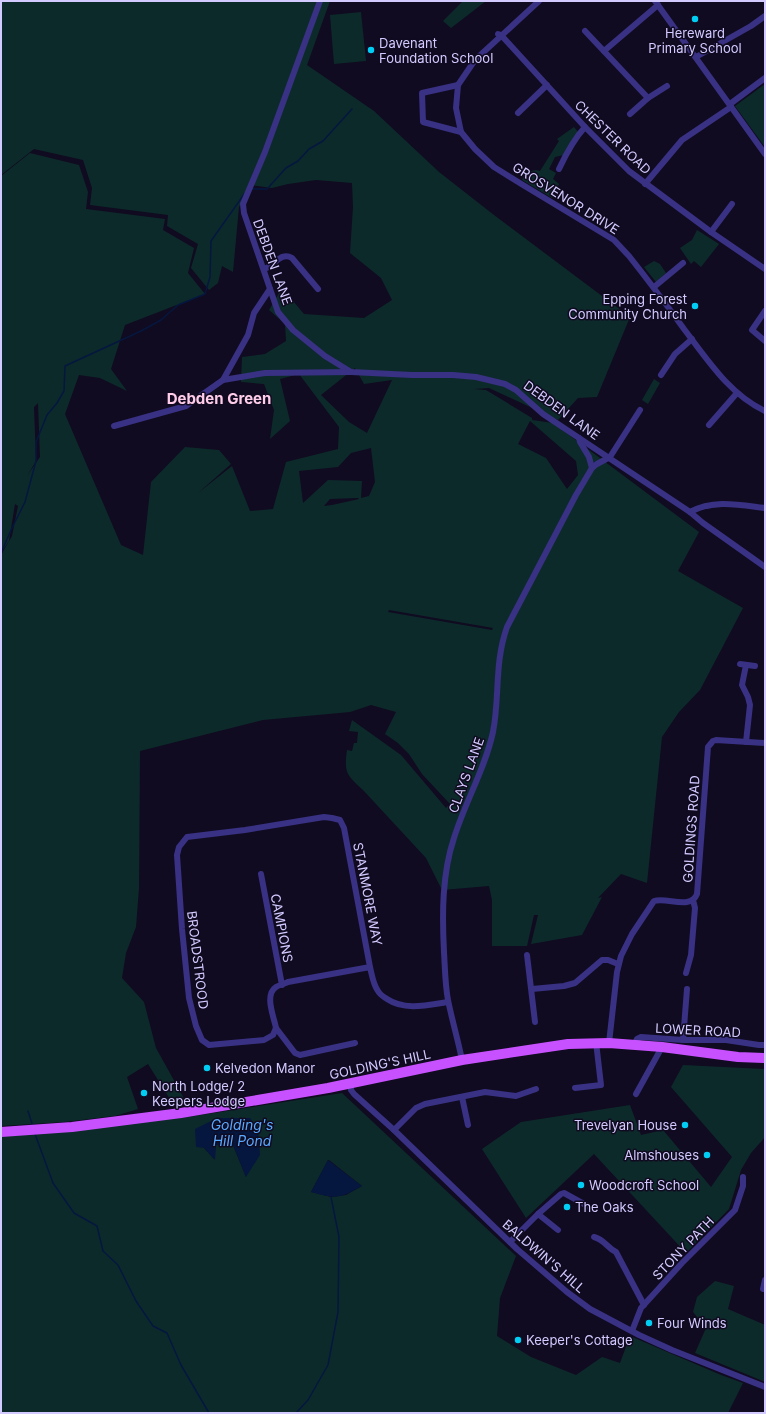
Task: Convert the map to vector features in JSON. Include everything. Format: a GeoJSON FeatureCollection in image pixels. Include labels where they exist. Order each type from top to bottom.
{"type":"FeatureCollection","features":[{"type":"Feature","properties":{"kind":"main road","name":"GOLDING'S HILL"},"geometry":{"type":"LineString","coordinates":[[1,1132],[72,1127],[144,1118],[328,1088],[462,1060],[568,1044],[596,1042],[738,1057],[765,1058]]}},
{"type":"Feature","properties":{"kind":"street","name":"DEBDEN LANE"},"geometry":{"type":"LineString","coordinates":[[320,1],[265,152],[243,204],[244,213],[278,312],[293,330],[325,356],[351,372],[452,375],[476,377],[505,384],[516,390],[543,414],[610,457],[690,512],[765,567]]}},
{"type":"Feature","properties":{"kind":"street","name":"GROSVENOR DRIVE"},"geometry":{"type":"LineString","coordinates":[[539,1],[500,35],[475,60],[458,85],[456,108],[462,132],[475,149],[494,167],[614,240],[654,287],[713,367],[737,393],[754,406],[765,410]]}},
{"type":"Feature","properties":{"kind":"street"},"geometry":{"type":"LineString","coordinates":[[604,51],[656,3],[765,154]]}},
{"type":"Feature","properties":{"kind":"street"},"geometry":{"type":"LineString","coordinates":[[696,58],[751,26],[765,16]]}},
{"type":"Feature","properties":{"kind":"street"},"geometry":{"type":"LineString","coordinates":[[585,32],[648,98]]}},
{"type":"Feature","properties":{"kind":"street","name":"CHESTER ROAD"},"geometry":{"type":"LineString","coordinates":[[500,35],[629,171],[711,232],[765,269]]}},
{"type":"Feature","properties":{"kind":"street"},"geometry":{"type":"LineString","coordinates":[[646,184],[682,140],[765,78]]}},
{"type":"Feature","properties":{"kind":"street"},"geometry":{"type":"LineString","coordinates":[[458,85],[422,93],[423,122],[462,132]]}},
{"type":"Feature","properties":{"kind":"street"},"geometry":{"type":"LineString","coordinates":[[518,113],[547,85]]}},
{"type":"Feature","properties":{"kind":"street"},"geometry":{"type":"LineString","coordinates":[[630,114],[648,98],[667,86]]}},
{"type":"Feature","properties":{"kind":"street"},"geometry":{"type":"LineString","coordinates":[[559,169],[571,146],[586,127]]}},
{"type":"Feature","properties":{"kind":"street"},"geometry":{"type":"LineString","coordinates":[[711,232],[732,204]]}},
{"type":"Feature","properties":{"kind":"street"},"geometry":{"type":"LineString","coordinates":[[264,269],[274,264],[280,257],[285,255],[289,256],[318,289]]}},
{"type":"Feature","properties":{"kind":"street"},"geometry":{"type":"LineString","coordinates":[[654,287],[683,263]]}},
{"type":"Feature","properties":{"kind":"street"},"geometry":{"type":"LineString","coordinates":[[223,380],[248,335],[254,313],[270,289]]}},
{"type":"Feature","properties":{"kind":"street"},"geometry":{"type":"LineString","coordinates":[[765,311],[752,330],[765,341]]}},
{"type":"Feature","properties":{"kind":"street"},"geometry":{"type":"LineString","coordinates":[[661,375],[675,354],[692,339]]}},
{"type":"Feature","properties":{"kind":"street"},"geometry":{"type":"LineString","coordinates":[[114,426],[186,406],[223,380],[265,373],[351,372]]}},
{"type":"Feature","properties":{"kind":"street"},"geometry":{"type":"LineString","coordinates":[[709,425],[737,393]]}},
{"type":"Feature","properties":{"kind":"street"},"geometry":{"type":"LineString","coordinates":[[610,457],[640,410]]}},
{"type":"Feature","properties":{"kind":"street"},"geometry":{"type":"LineString","coordinates":[[579,438],[589,457],[592,468]]}},
{"type":"Feature","properties":{"kind":"street","name":"CLAYS LANE"},"geometry":{"type":"LineString","coordinates":[[462,1060],[448,1002],[443,921],[445,880],[454,838],[484,761],[492,732],[498,665],[507,627],[576,495],[592,468],[596,464],[610,457]]}},
{"type":"Feature","properties":{"kind":"street"},"geometry":{"type":"LineString","coordinates":[[690,512],[706,505],[722,504],[765,508]]}},
{"type":"Feature","properties":{"kind":"street"},"geometry":{"type":"LineString","coordinates":[[746,742],[750,705],[742,685],[743,664],[755,666]]}},
{"type":"Feature","properties":{"kind":"street","name":"GOLDINGS ROAD"},"geometry":{"type":"LineString","coordinates":[[609,1043],[618,964],[632,934],[654,901],[662,900],[685,902],[696,898],[698,888],[708,747],[713,741],[716,740],[765,743]]}},
{"type":"Feature","properties":{"kind":"street","name":"STANMORE WAY"},"geometry":{"type":"LineString","coordinates":[[245,830],[324,817],[340,820],[344,828],[370,967],[375,986],[379,993],[394,1004],[401,1006],[448,1002]]}},
{"type":"Feature","properties":{"kind":"street","name":"BROADSTROOD"},"geometry":{"type":"LineString","coordinates":[[245,830],[187,837],[178,847],[177,854],[182,929],[189,998],[196,1026],[202,1040],[210,1045],[264,1040],[273,1035],[276,1028]]}},
{"type":"Feature","properties":{"kind":"street","name":"CAMPIONS"},"geometry":{"type":"LineString","coordinates":[[261,874],[282,985]]}},
{"type":"Feature","properties":{"kind":"street"},"geometry":{"type":"LineString","coordinates":[[686,973],[691,955],[695,908],[693,900]]}},
{"type":"Feature","properties":{"kind":"street"},"geometry":{"type":"LineString","coordinates":[[527,955],[535,1022]]}},
{"type":"Feature","properties":{"kind":"street"},"geometry":{"type":"LineString","coordinates":[[532,989],[564,986],[575,983],[602,960],[608,960],[618,964]]}},
{"type":"Feature","properties":{"kind":"street"},"geometry":{"type":"LineString","coordinates":[[355,1044],[300,1055],[295,1053],[276,1028],[270,1002],[271,992],[276,987],[288,982],[370,967]]}},
{"type":"Feature","properties":{"kind":"street"},"geometry":{"type":"LineString","coordinates":[[683,1040],[687,989]]}},
{"type":"Feature","properties":{"kind":"street","name":"LOWER ROAD"},"geometry":{"type":"LineString","coordinates":[[634,1045],[637,1039],[641,1037],[683,1040],[726,1040],[759,1046],[765,1045]]}},
{"type":"Feature","properties":{"kind":"street"},"geometry":{"type":"LineString","coordinates":[[575,1088],[601,1085],[596,1042]]}},
{"type":"Feature","properties":{"kind":"street"},"geometry":{"type":"LineString","coordinates":[[636,1094],[662,1048]]}},
{"type":"Feature","properties":{"kind":"street","name":"BALDWIN'S HILL"},"geometry":{"type":"LineString","coordinates":[[351,1083],[351,1090],[354,1094],[394,1130],[510,1242],[567,1292],[590,1309],[672,1350],[765,1387]]}},
{"type":"Feature","properties":{"kind":"street"},"geometry":{"type":"LineString","coordinates":[[394,1130],[416,1108],[425,1104],[486,1092],[516,1096],[536,1089]]}},
{"type":"Feature","properties":{"kind":"street"},"geometry":{"type":"LineString","coordinates":[[462,1097],[468,1125]]}},
{"type":"Feature","properties":{"kind":"street","name":"STONY PATH"},"geometry":{"type":"LineString","coordinates":[[632,1331],[640,1308],[735,1210],[743,1186],[744,1177]]}},
{"type":"Feature","properties":{"kind":"street"},"geometry":{"type":"LineString","coordinates":[[510,1242],[561,1194],[564,1193],[593,1208]]}},
{"type":"Feature","properties":{"kind":"street"},"geometry":{"type":"LineString","coordinates":[[538,1214],[558,1230]]}},
{"type":"Feature","properties":{"kind":"street"},"geometry":{"type":"LineString","coordinates":[[594,1238],[602,1240],[611,1250],[616,1252],[644,1305]]}},
{"type":"Feature","properties":{"kind":"street"},"geometry":{"type":"LineString","coordinates":[[764,1289],[765,1280]]}},
{"type":"Feature","properties":{"kind":"green space"},"geometry":{"type":"Polygon","coordinates":[[[1,1],[330,1],[307,65],[374,111],[439,172],[630,317],[597,397],[578,398],[558,420],[489,388],[474,389],[486,390],[532,418],[532,420],[553,423],[699,532],[678,571],[743,608],[700,690],[679,712],[662,737],[647,883],[621,874],[598,898],[602,897],[582,935],[531,944],[538,915],[534,915],[527,946],[492,946],[492,900],[489,886],[442,890],[426,858],[350,777],[346,768],[347,750],[352,751],[354,743],[357,743],[358,732],[349,731],[352,720],[401,755],[446,808],[450,804],[422,774],[409,754],[398,743],[385,734],[396,712],[371,705],[350,712],[263,720],[140,751],[139,888],[136,927],[126,953],[122,978],[144,1002],[156,1048],[186,1102],[173,1104],[148,1064],[127,1077],[138,1109],[115,1116],[64,1122],[1,1126],[1,555],[12,536],[18,506],[15,504],[9,541],[1,553],[1,176],[30,153],[79,165],[88,192],[86,209],[165,219],[163,230],[194,248],[188,273],[205,294],[125,325],[111,369],[127,391],[100,378],[79,375],[65,414],[121,545],[143,555],[151,482],[185,447],[219,450],[231,464],[198,493],[232,466],[250,511],[273,509],[286,462],[338,449],[339,427],[299,374],[280,379],[290,421],[270,439],[274,410],[264,384],[241,382],[242,357],[265,354],[286,341],[285,324],[269,310],[282,288],[304,314],[364,318],[392,300],[381,278],[350,253],[353,207],[352,183],[316,180],[272,188],[251,185],[239,207],[233,272],[222,266],[218,283],[209,290],[191,268],[198,244],[167,226],[168,215],[90,205],[92,188],[83,160],[34,149],[1,175],[1,1]],[[355,368],[321,395],[349,422],[367,433],[392,380],[364,384],[355,368]],[[38,403],[34,407],[36,461],[27,476],[40,457],[38,403]],[[530,421],[518,444],[546,458],[567,489],[578,475],[576,461],[530,421]],[[371,448],[351,453],[338,467],[299,471],[303,503],[328,480],[362,481],[361,498],[369,496],[375,482],[371,448]],[[330,499],[324,506],[359,499],[330,499]],[[389,610],[388,612],[492,630],[493,628],[389,610]]]}},
{"type":"Feature","properties":{"kind":"green space"},"geometry":{"type":"Polygon","coordinates":[[[463,1],[486,1],[451,28],[443,21],[463,1]]]}},
{"type":"Feature","properties":{"kind":"green space"},"geometry":{"type":"Polygon","coordinates":[[[361,12],[366,61],[334,64],[330,15],[361,12]]]}},
{"type":"Feature","properties":{"kind":"green space"},"geometry":{"type":"Polygon","coordinates":[[[765,84],[765,147],[735,106],[765,84]]]}},
{"type":"Feature","properties":{"kind":"green space"},"geometry":{"type":"Polygon","coordinates":[[[574,127],[578,132],[564,155],[555,157],[549,169],[556,173],[553,179],[559,184],[552,198],[522,180],[526,172],[536,170],[540,171],[559,141],[557,139],[574,127]]]}},
{"type":"Feature","properties":{"kind":"green space"},"geometry":{"type":"Polygon","coordinates":[[[697,230],[719,244],[701,267],[694,261],[691,264],[680,248],[692,240],[697,230]]]}},
{"type":"Feature","properties":{"kind":"green space"},"geometry":{"type":"Polygon","coordinates":[[[654,261],[660,264],[666,273],[656,282],[644,267],[654,261]]]}},
{"type":"Feature","properties":{"kind":"green space"},"geometry":{"type":"Polygon","coordinates":[[[654,379],[660,383],[648,404],[642,400],[654,379]]]}},
{"type":"Feature","properties":{"kind":"green space"},"geometry":{"type":"Polygon","coordinates":[[[683,1065],[765,1069],[765,1137],[751,1153],[741,1170],[729,1209],[686,1253],[594,1154],[526,1218],[482,1149],[521,1122],[630,1105],[641,1135],[663,1130],[711,1187],[732,1157],[671,1087],[683,1065]]]}},
{"type":"Feature","properties":{"kind":"green space"},"geometry":{"type":"Polygon","coordinates":[[[342,1093],[516,1256],[500,1298],[497,1336],[531,1357],[576,1375],[602,1357],[620,1363],[630,1336],[743,1383],[728,1413],[1,1413],[1,1134],[188,1117],[342,1093]],[[258,1129],[204,1148],[214,1159],[216,1145],[233,1145],[246,1177],[258,1129]],[[329,1160],[311,1192],[331,1197],[346,1195],[362,1186],[329,1160]]]}},
{"type":"Feature","properties":{"kind":"green space"},"geometry":{"type":"Polygon","coordinates":[[[715,1281],[734,1286],[728,1309],[765,1325],[765,1382],[695,1353],[706,1328],[693,1312],[697,1297],[715,1281]]]}},
{"type":"Feature","properties":{"kind":"water","name":"Golding's Hill Pond"},"geometry":{"type":"Polygon","coordinates":[[[217,1118],[250,1118],[258,1129],[260,1155],[246,1177],[233,1145],[216,1145],[215,1160],[204,1148],[196,1147],[195,1129],[217,1118]]]}},
{"type":"Feature","properties":{"kind":"water"},"geometry":{"type":"Polygon","coordinates":[[[328,1160],[362,1186],[348,1193],[332,1197],[311,1192],[328,1160]]]}},
{"type":"Feature","properties":{"kind":"waterway"},"geometry":{"type":"LineString","coordinates":[[251,189],[267,189],[286,168],[298,161],[309,149],[323,141],[352,109]]}},
{"type":"Feature","properties":{"kind":"waterway"},"geometry":{"type":"LineString","coordinates":[[1,553],[25,502],[36,461],[36,442],[47,415],[57,403],[64,391],[65,366],[141,331],[161,320],[178,305],[205,294],[210,277],[211,241],[245,193]]}},
{"type":"Feature","properties":{"kind":"waterway"},"geometry":{"type":"LineString","coordinates":[[28,1111],[33,1127]]}},
{"type":"Feature","properties":{"kind":"waterway"},"geometry":{"type":"LineString","coordinates":[[35,1134],[53,1183],[74,1213],[97,1226],[103,1251],[118,1265],[136,1301],[153,1326],[167,1333],[181,1365],[209,1413]]}},
{"type":"Feature","properties":{"kind":"waterway"},"geometry":{"type":"LineString","coordinates":[[296,1413],[308,1400],[328,1365],[338,1312],[339,1237],[331,1197]]}},
{"type":"Feature","properties":{"kind":"place","name":"Hereward Primary School"},"geometry":{"type":"Point","coordinates":[695,19]}},
{"type":"Feature","properties":{"kind":"place","name":"Davenant Foundation School"},"geometry":{"type":"Point","coordinates":[371,50]}},
{"type":"Feature","properties":{"kind":"place","name":"Epping Forest Community Church"},"geometry":{"type":"Point","coordinates":[695,306]}},
{"type":"Feature","properties":{"kind":"place","name":"Kelvedon Manor"},"geometry":{"type":"Point","coordinates":[207,1068]}},
{"type":"Feature","properties":{"kind":"place","name":"North Lodge/ 2 Keepers Lodge"},"geometry":{"type":"Point","coordinates":[144,1093]}},
{"type":"Feature","properties":{"kind":"place","name":"Trevelyan House"},"geometry":{"type":"Point","coordinates":[685,1125]}},
{"type":"Feature","properties":{"kind":"place","name":"Almshouses"},"geometry":{"type":"Point","coordinates":[707,1155]}},
{"type":"Feature","properties":{"kind":"place","name":"Woodcroft School"},"geometry":{"type":"Point","coordinates":[581,1185]}},
{"type":"Feature","properties":{"kind":"place","name":"The Oaks"},"geometry":{"type":"Point","coordinates":[567,1207]}},
{"type":"Feature","properties":{"kind":"place","name":"Four Winds"},"geometry":{"type":"Point","coordinates":[649,1323]}},
{"type":"Feature","properties":{"kind":"place","name":"Keeper's Cottage"},"geometry":{"type":"Point","coordinates":[518,1340]}},
{"type":"Feature","properties":{"kind":"district","name":"Debden Green"},"geometry":{"type":"Point","coordinates":[219,399]}}]}
